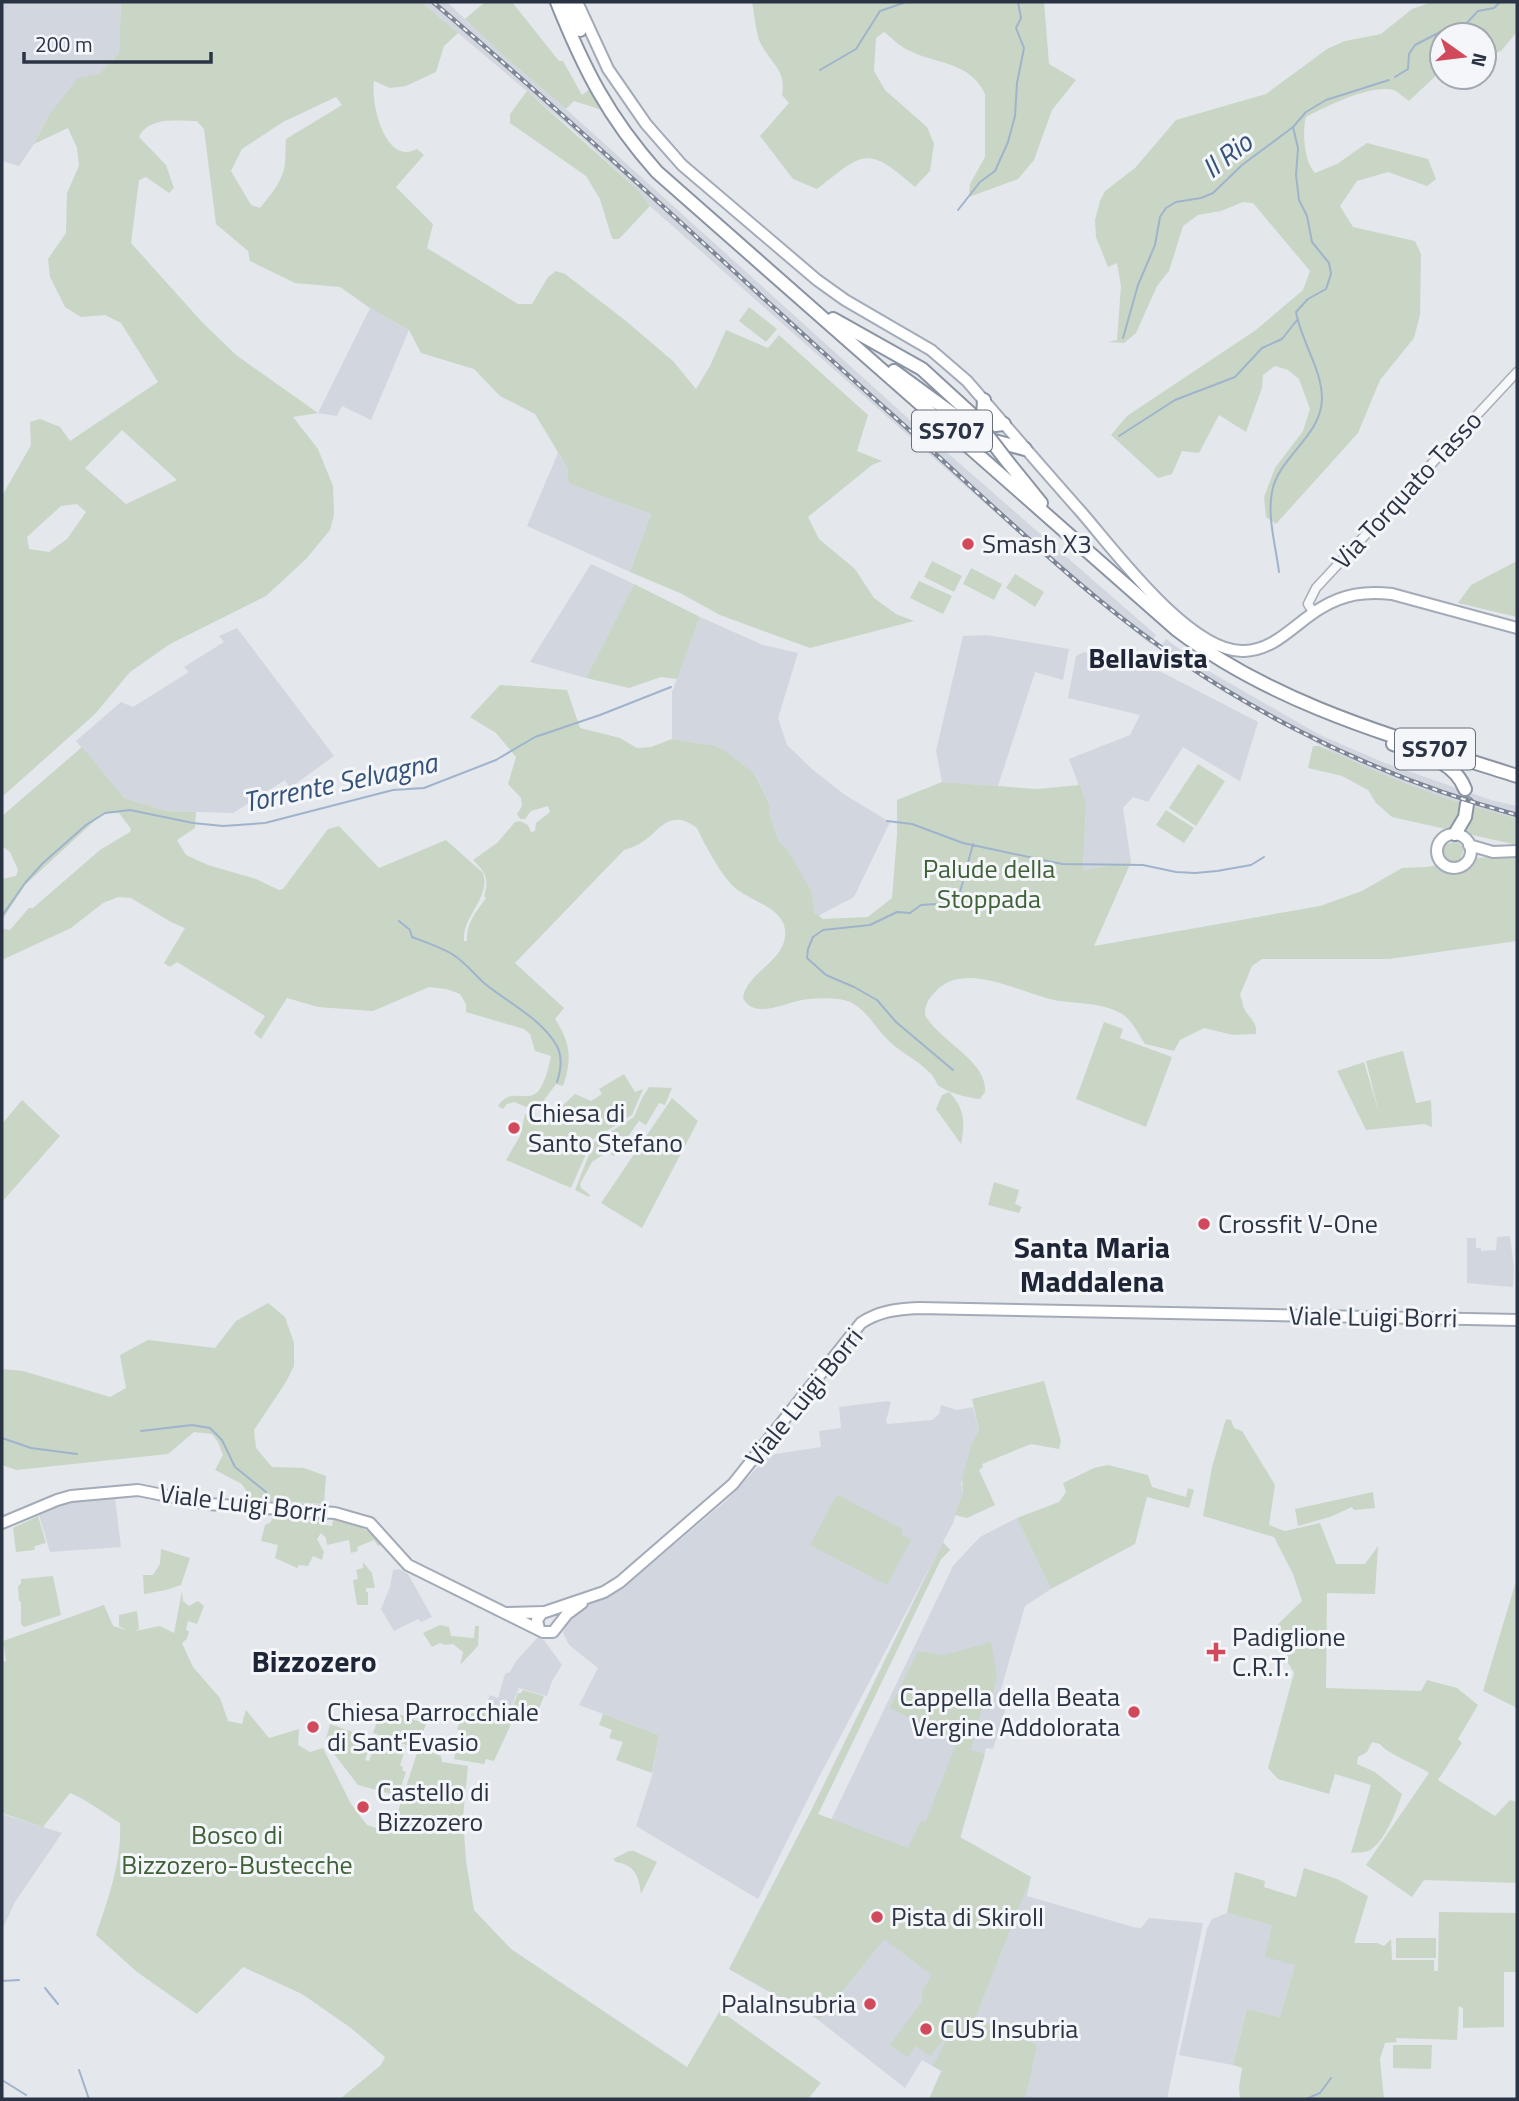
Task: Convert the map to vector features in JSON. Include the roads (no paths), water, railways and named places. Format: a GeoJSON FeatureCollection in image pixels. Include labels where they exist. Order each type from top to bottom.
{"type":"FeatureCollection","features":[{"type":"Feature","properties":{"kind":"highway","name":"SS707"},"geometry":{"type":"LineString","coordinates":[[557,2],[575,32],[604,103],[639,152],[690,202],[811,307],[838,326],[1171,625],[1244,675],[1310,706],[1517,776]]}},
{"type":"Feature","properties":{"kind":"highway","name":"SS707"},"geometry":{"type":"LineString","coordinates":[[568,2],[575,32]]}},
{"type":"Feature","properties":{"kind":"highway","name":"SS707"},"geometry":{"type":"LineString","coordinates":[[838,326],[922,369],[974,418],[1064,530]]}},
{"type":"Feature","properties":{"kind":"highway"},"geometry":{"type":"LineString","coordinates":[[838,326],[893,357],[913,383],[987,439],[1025,449]]}},
{"type":"Feature","properties":{"kind":"highway"},"geometry":{"type":"LineString","coordinates":[[974,418],[983,416],[984,400]]}},
{"type":"Feature","properties":{"kind":"highway"},"geometry":{"type":"LineString","coordinates":[[955,413],[974,418],[986,426],[1004,424]]}},
{"type":"Feature","properties":{"kind":"highway"},"geometry":{"type":"LineString","coordinates":[[987,439],[995,436],[1004,424]]}},
{"type":"Feature","properties":{"kind":"highway"},"geometry":{"type":"LineString","coordinates":[[1353,722],[1390,743],[1447,766],[1459,776],[1465,789]]}},
{"type":"Feature","properties":{"kind":"highway"},"geometry":{"type":"LineString","coordinates":[[1455,834],[1465,817],[1467,804]]}},
{"type":"Feature","properties":{"kind":"main road"},"geometry":{"type":"LineString","coordinates":[[577,2],[608,69],[646,124],[682,164],[817,280],[946,361],[984,400],[1138,580],[1178,617],[1209,640],[1224,649],[1243,651],[1263,647],[1281,639],[1314,612],[1337,599],[1373,592],[1392,594],[1517,628]]}},
{"type":"Feature","properties":{"kind":"main road"},"geometry":{"type":"LineString","coordinates":[[1467,862],[1471,853],[1465,838],[1455,834],[1440,841],[1437,856],[1448,867],[1458,868],[1493,852]]}},
{"type":"Feature","properties":{"kind":"main road"},"geometry":{"type":"LineString","coordinates":[[1469,845],[1493,852],[1517,851]]}},
{"type":"Feature","properties":{"kind":"main road","name":"Viale Luigi Borri"},"geometry":{"type":"LineString","coordinates":[[558,1623],[578,1605],[629,1576],[733,1484],[861,1324],[872,1316],[890,1310],[919,1308],[1517,1320]]}},
{"type":"Feature","properties":{"kind":"main road","name":"Viale Luigi Borri"},"geometry":{"type":"LineString","coordinates":[[2,1524],[71,1496],[138,1490],[208,1504],[335,1513],[370,1523],[408,1565],[539,1629]]}},
{"type":"Feature","properties":{"kind":"main road","name":"Viale Luigi Borri"},"geometry":{"type":"LineString","coordinates":[[501,1612],[546,1612],[594,1595]]}},
{"type":"Feature","properties":{"kind":"main road"},"geometry":{"type":"LineString","coordinates":[[546,1612],[554,1613],[558,1623],[556,1629],[545,1633],[539,1629],[537,1620],[546,1612]]}},
{"type":"Feature","properties":{"kind":"street","name":"Via Torquato Tasso"},"geometry":{"type":"LineString","coordinates":[[1314,612],[1308,604],[1315,588],[1517,372]]}},
{"type":"Feature","properties":{"kind":"waterway"},"geometry":{"type":"LineString","coordinates":[[820,70],[856,49],[880,11],[906,2]]}},
{"type":"Feature","properties":{"kind":"waterway"},"geometry":{"type":"LineString","coordinates":[[958,210],[980,182],[995,171],[1008,142],[1015,116],[1017,83],[1024,48],[1016,28],[1021,18],[1018,2]]}},
{"type":"Feature","properties":{"kind":"waterway","name":"Il Rio"},"geometry":{"type":"LineString","coordinates":[[1395,77],[1408,69],[1409,54],[1415,45],[1440,32],[1465,25],[1478,11],[1494,8],[1500,2]]}},
{"type":"Feature","properties":{"kind":"waterway","name":"Il Rio"},"geometry":{"type":"LineString","coordinates":[[1123,338],[1138,285],[1155,245],[1160,217],[1166,208],[1176,202],[1213,193],[1242,165],[1293,127],[1306,112],[1326,100],[1389,80]]}},
{"type":"Feature","properties":{"kind":"waterway"},"geometry":{"type":"LineString","coordinates":[[1279,572],[1271,522],[1272,492],[1282,468],[1315,425],[1322,399],[1319,377],[1296,312],[1308,299],[1326,289],[1331,274],[1329,263],[1312,242],[1307,216],[1299,200],[1296,175],[1298,148],[1293,127]]}},
{"type":"Feature","properties":{"kind":"waterway"},"geometry":{"type":"LineString","coordinates":[[1119,436],[1175,400],[1235,377],[1262,348],[1282,339],[1297,320]]}},
{"type":"Feature","properties":{"kind":"waterway","name":"Torrente Selvagna"},"geometry":{"type":"LineString","coordinates":[[2,916],[43,863],[86,825],[105,813],[130,810],[193,823],[223,826],[265,823],[393,790],[424,788],[496,760],[535,737],[671,687]]}},
{"type":"Feature","properties":{"kind":"waterway","name":"Torrente Selvagna"},"geometry":{"type":"LineString","coordinates":[[887,821],[912,824],[963,843],[1062,864],[1143,865],[1195,873],[1251,865],[1264,857]]}},
{"type":"Feature","properties":{"kind":"waterway"},"geometry":{"type":"LineString","coordinates":[[953,1070],[896,1022],[877,1000],[826,975],[807,958],[813,937],[823,930],[870,925],[897,912],[910,913],[921,905],[951,903],[959,896],[973,844]]}},
{"type":"Feature","properties":{"kind":"waterway"},"geometry":{"type":"LineString","coordinates":[[399,921],[410,930],[412,937],[457,957],[484,983],[542,1027],[559,1050],[561,1064],[557,1082]]}},
{"type":"Feature","properties":{"kind":"waterway"},"geometry":{"type":"LineString","coordinates":[[141,1431],[192,1425],[210,1428],[222,1440],[235,1467],[266,1492]]}},
{"type":"Feature","properties":{"kind":"waterway"},"geometry":{"type":"LineString","coordinates":[[2,1438],[31,1448],[77,1454]]}},
{"type":"Feature","properties":{"kind":"waterway"},"geometry":{"type":"LineString","coordinates":[[2,1981],[19,1980]]}},
{"type":"Feature","properties":{"kind":"waterway"},"geometry":{"type":"LineString","coordinates":[[45,1988],[58,2004]]}},
{"type":"Feature","properties":{"kind":"waterway"},"geometry":{"type":"LineString","coordinates":[[79,2070],[89,2099]]}},
{"type":"Feature","properties":{"kind":"waterway"},"geometry":{"type":"LineString","coordinates":[[1306,2099],[1320,2093],[1331,2078]]}},
{"type":"Feature","properties":{"kind":"waterway"},"geometry":{"type":"LineString","coordinates":[[2,2080],[26,2095]]}},
{"type":"Feature","properties":{"kind":"waterway"},"geometry":{"type":"LineString","coordinates":[[1289,2099],[1297,2099]]}},
{"type":"Feature","properties":{"kind":"railway"},"geometry":{"type":"LineString","coordinates":[[433,2],[605,154],[1045,553],[1145,636],[1194,670],[1296,730],[1405,778],[1517,815]]}},
{"type":"Feature","properties":{"kind":"place","name":"Smash X3"},"geometry":{"type":"Point","coordinates":[968,544]}},
{"type":"Feature","properties":{"kind":"place","name":"Chiesa di Santo Stefano"},"geometry":{"type":"Point","coordinates":[514,1128]}},
{"type":"Feature","properties":{"kind":"place","name":"Crossfit V-One"},"geometry":{"type":"Point","coordinates":[1204,1224]}},
{"type":"Feature","properties":{"kind":"place","name":"Padiglione C.R.T."},"geometry":{"type":"Point","coordinates":[1216,1652]}},
{"type":"Feature","properties":{"kind":"place","name":"Cappella della Beata Vergine Addolorata"},"geometry":{"type":"Point","coordinates":[1134,1712]}},
{"type":"Feature","properties":{"kind":"place","name":"Chiesa Parrocchiale di Sant'Evasio"},"geometry":{"type":"Point","coordinates":[313,1727]}},
{"type":"Feature","properties":{"kind":"place","name":"Castello di Bizzozero"},"geometry":{"type":"Point","coordinates":[363,1807]}},
{"type":"Feature","properties":{"kind":"place","name":"Pista di Skiroll"},"geometry":{"type":"Point","coordinates":[877,1917]}},
{"type":"Feature","properties":{"kind":"place","name":"PalaInsubria"},"geometry":{"type":"Point","coordinates":[870,2004]}},
{"type":"Feature","properties":{"kind":"place","name":"CUS Insubria"},"geometry":{"type":"Point","coordinates":[926,2029]}},
{"type":"Feature","properties":{"kind":"district","name":"Bellavista"},"geometry":{"type":"Point","coordinates":[1148,658]}},
{"type":"Feature","properties":{"kind":"district","name":"Santa Maria Maddalena"},"geometry":{"type":"Point","coordinates":[1092,1265]}},
{"type":"Feature","properties":{"kind":"district","name":"Bizzozero"},"geometry":{"type":"Point","coordinates":[314,1662]}},
{"type":"Feature","properties":{"kind":"park label","name":"Palude della Stoppada"},"geometry":{"type":"Point","coordinates":[989,884]}},
{"type":"Feature","properties":{"kind":"park label","name":"Bosco di Bizzozero-Bustecche"},"geometry":{"type":"Point","coordinates":[237,1850]}}]}
